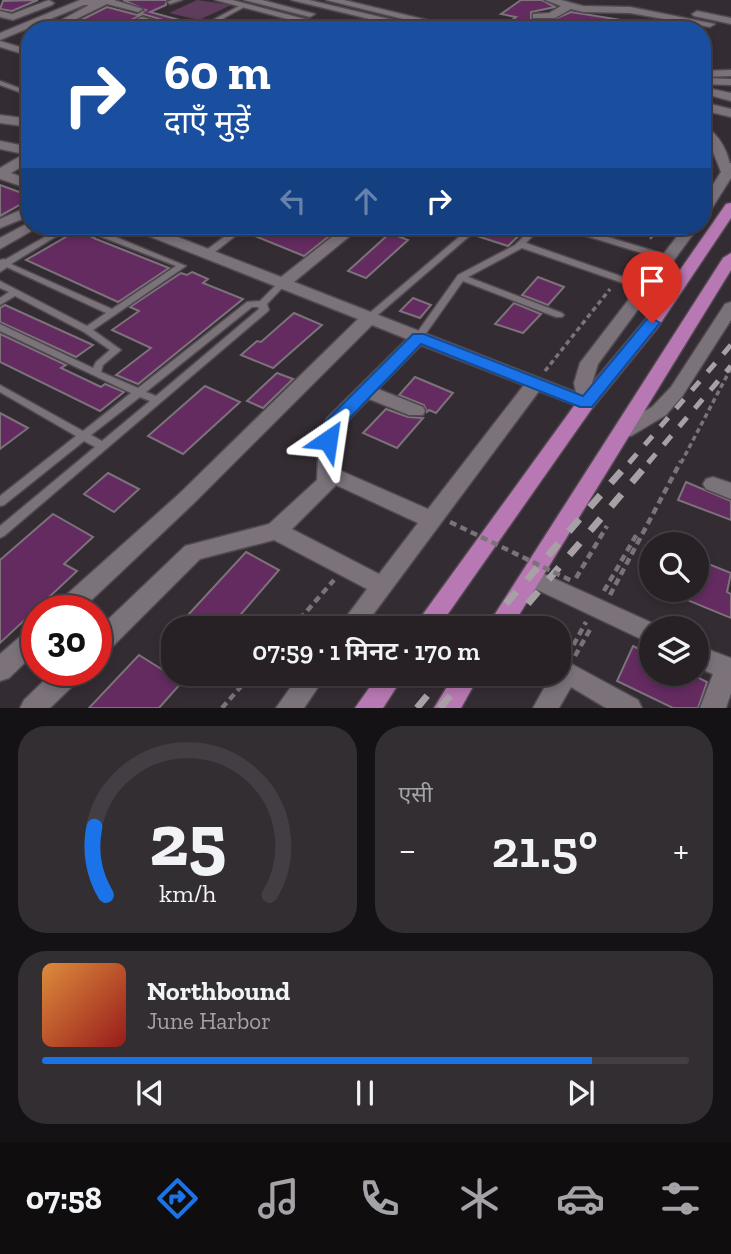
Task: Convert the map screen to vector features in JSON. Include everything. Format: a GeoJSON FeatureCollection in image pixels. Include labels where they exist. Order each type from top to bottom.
{"type":"FeatureCollection","features":[{"type":"Feature","properties":{"kind":"main road"},"geometry":{"type":"LineString","coordinates":[[434,616],[586,403],[652,323],[731,207]]}},
{"type":"Feature","properties":{"kind":"main road"},"geometry":{"type":"LineString","coordinates":[[506,616],[624,431],[659,367],[731,258]]}},
{"type":"Feature","properties":{"kind":"main road"},"geometry":{"type":"LineString","coordinates":[[368,708],[384,686]]}},
{"type":"Feature","properties":{"kind":"main road"},"geometry":{"type":"LineString","coordinates":[[447,708],[461,686]]}},
{"type":"Feature","properties":{"kind":"street"},"geometry":{"type":"LineString","coordinates":[[0,14],[13,17],[56,0]]}},
{"type":"Feature","properties":{"kind":"street"},"geometry":{"type":"LineString","coordinates":[[220,0],[331,21]]}},
{"type":"Feature","properties":{"kind":"street"},"geometry":{"type":"LineString","coordinates":[[296,0],[390,21]]}},
{"type":"Feature","properties":{"kind":"street"},"geometry":{"type":"LineString","coordinates":[[331,0],[423,21]]}},
{"type":"Feature","properties":{"kind":"street"},"geometry":{"type":"LineString","coordinates":[[550,0],[568,6],[630,10],[693,21]]}},
{"type":"Feature","properties":{"kind":"street"},"geometry":{"type":"LineString","coordinates":[[632,0],[731,21]]}},
{"type":"Feature","properties":{"kind":"street"},"geometry":{"type":"LineString","coordinates":[[65,21],[107,1],[138,9]]}},
{"type":"Feature","properties":{"kind":"street"},"geometry":{"type":"LineString","coordinates":[[36,21],[83,2],[101,3]]}},
{"type":"Feature","properties":{"kind":"street"},"geometry":{"type":"LineString","coordinates":[[246,3],[306,21]]}},
{"type":"Feature","properties":{"kind":"street"},"geometry":{"type":"LineString","coordinates":[[537,16],[551,16],[568,6]]}},
{"type":"Feature","properties":{"kind":"street"},"geometry":{"type":"LineString","coordinates":[[0,37],[21,28]]}},
{"type":"Feature","properties":{"kind":"street"},"geometry":{"type":"LineString","coordinates":[[4,46],[21,40]]}},
{"type":"Feature","properties":{"kind":"street"},"geometry":{"type":"LineString","coordinates":[[4,46],[21,51]]}},
{"type":"Feature","properties":{"kind":"street"},"geometry":{"type":"LineString","coordinates":[[711,74],[731,73]]}},
{"type":"Feature","properties":{"kind":"street"},"geometry":{"type":"LineString","coordinates":[[711,81],[731,82]]}},
{"type":"Feature","properties":{"kind":"street"},"geometry":{"type":"LineString","coordinates":[[711,92],[731,97]]}},
{"type":"Feature","properties":{"kind":"street"},"geometry":{"type":"LineString","coordinates":[[711,108],[731,113]]}},
{"type":"Feature","properties":{"kind":"street"},"geometry":{"type":"LineString","coordinates":[[0,119],[21,122]]}},
{"type":"Feature","properties":{"kind":"street"},"geometry":{"type":"LineString","coordinates":[[711,140],[729,169],[711,201]]}},
{"type":"Feature","properties":{"kind":"street"},"geometry":{"type":"LineString","coordinates":[[0,145],[21,151]]}},
{"type":"Feature","properties":{"kind":"street"},"geometry":{"type":"LineString","coordinates":[[0,174],[21,159]]}},
{"type":"Feature","properties":{"kind":"street"},"geometry":{"type":"LineString","coordinates":[[0,174],[21,182]]}},
{"type":"Feature","properties":{"kind":"street"},"geometry":{"type":"LineString","coordinates":[[716,195],[731,188]]}},
{"type":"Feature","properties":{"kind":"street"},"geometry":{"type":"LineString","coordinates":[[0,225],[21,214]]}},
{"type":"Feature","properties":{"kind":"street"},"geometry":{"type":"LineString","coordinates":[[0,244],[21,233]]}},
{"type":"Feature","properties":{"kind":"street"},"geometry":{"type":"LineString","coordinates":[[160,235],[586,403]]}},
{"type":"Feature","properties":{"kind":"street"},"geometry":{"type":"LineString","coordinates":[[283,283],[344,235]]}},
{"type":"Feature","properties":{"kind":"street"},"geometry":{"type":"LineString","coordinates":[[586,403],[583,383],[589,363],[685,235]]}},
{"type":"Feature","properties":{"kind":"street"},"geometry":{"type":"LineString","coordinates":[[624,431],[659,411],[677,391],[731,307]]}},
{"type":"Feature","properties":{"kind":"street"},"geometry":{"type":"LineString","coordinates":[[81,595],[186,499],[369,318]]}},
{"type":"Feature","properties":{"kind":"street"},"geometry":{"type":"LineString","coordinates":[[112,631],[193,552],[276,531],[326,484],[330,474],[328,431],[418,337]]}},
{"type":"Feature","properties":{"kind":"street"},"geometry":{"type":"LineString","coordinates":[[359,616],[382,586],[441,521],[536,383]]}},
{"type":"Feature","properties":{"kind":"street"},"geometry":{"type":"LineString","coordinates":[[366,391],[416,411]]}},
{"type":"Feature","properties":{"kind":"street"},"geometry":{"type":"LineString","coordinates":[[330,474],[441,521]]}},
{"type":"Feature","properties":{"kind":"street"},"geometry":{"type":"LineString","coordinates":[[276,531],[382,586]]}},
{"type":"Feature","properties":{"kind":"street"},"geometry":{"type":"LineString","coordinates":[[530,577],[639,627]]}},
{"type":"Feature","properties":{"kind":"street"},"geometry":{"type":"LineString","coordinates":[[0,670],[21,651]]}},
{"type":"Feature","properties":{"kind":"street"},"geometry":{"type":"LineString","coordinates":[[709,661],[730,670],[713,708]]}},
{"type":"Feature","properties":{"kind":"street"},"geometry":{"type":"LineString","coordinates":[[571,675],[615,705]]}},
{"type":"Feature","properties":{"kind":"street"},"geometry":{"type":"LineString","coordinates":[[33,708],[56,686]]}},
{"type":"Feature","properties":{"kind":"street"},"geometry":{"type":"LineString","coordinates":[[289,708],[306,686]]}},
{"type":"Feature","properties":{"kind":"street"},"geometry":{"type":"LineString","coordinates":[[546,708],[558,686]]}},
{"type":"Feature","properties":{"kind":"lane"},"geometry":{"type":"LineString","coordinates":[[170,2],[179,0]]}},
{"type":"Feature","properties":{"kind":"lane"},"geometry":{"type":"LineString","coordinates":[[213,21],[246,3]]}},
{"type":"Feature","properties":{"kind":"lane"},"geometry":{"type":"LineString","coordinates":[[0,83],[21,91]]}},
{"type":"Feature","properties":{"kind":"lane"},"geometry":{"type":"LineString","coordinates":[[2,266],[54,235]]}},
{"type":"Feature","properties":{"kind":"lane"},"geometry":{"type":"LineString","coordinates":[[87,330],[183,266],[105,235]]}},
{"type":"Feature","properties":{"kind":"lane"},"geometry":{"type":"LineString","coordinates":[[208,253],[232,235]]}},
{"type":"Feature","properties":{"kind":"lane"},"geometry":{"type":"LineString","coordinates":[[369,318],[466,235]]}},
{"type":"Feature","properties":{"kind":"lane"},"geometry":{"type":"LineString","coordinates":[[418,337],[461,277],[520,244],[529,235]]}},
{"type":"Feature","properties":{"kind":"lane"},"geometry":{"type":"LineString","coordinates":[[593,235],[668,258]]}},
{"type":"Feature","properties":{"kind":"lane"},"geometry":{"type":"LineString","coordinates":[[520,244],[646,288]]}},
{"type":"Feature","properties":{"kind":"lane"},"geometry":{"type":"LineString","coordinates":[[2,266],[113,313]]}},
{"type":"Feature","properties":{"kind":"lane"},"geometry":{"type":"LineString","coordinates":[[461,277],[559,315]]}},
{"type":"Feature","properties":{"kind":"lane"},"geometry":{"type":"LineString","coordinates":[[0,502],[250,304],[262,304],[283,283]]}},
{"type":"Feature","properties":{"kind":"lane"},"geometry":{"type":"LineString","coordinates":[[0,284],[87,330],[116,350],[99,364],[96,373]]}},
{"type":"Feature","properties":{"kind":"lane"},"geometry":{"type":"LineString","coordinates":[[0,302],[15,292]]}},
{"type":"Feature","properties":{"kind":"lane"},"geometry":{"type":"LineString","coordinates":[[0,533],[264,310],[262,304]]}},
{"type":"Feature","properties":{"kind":"lane"},"geometry":{"type":"LineString","coordinates":[[0,327],[158,401]]}},
{"type":"Feature","properties":{"kind":"lane"},"geometry":{"type":"LineString","coordinates":[[0,388],[103,447]]}},
{"type":"Feature","properties":{"kind":"path"},"geometry":{"type":"LineString","coordinates":[[642,250],[654,235]]}},
{"type":"Feature","properties":{"kind":"path"},"geometry":{"type":"LineString","coordinates":[[536,383],[619,278]]}},
{"type":"Feature","properties":{"kind":"path"},"geometry":{"type":"LineString","coordinates":[[571,663],[731,368]]}},
{"type":"Feature","properties":{"kind":"path"},"geometry":{"type":"LineString","coordinates":[[441,521],[575,582],[607,526]]}},
{"type":"Feature","properties":{"kind":"path"},"geometry":{"type":"LineString","coordinates":[[302,616],[345,567]]}},
{"type":"Feature","properties":{"kind":"path"},"geometry":{"type":"LineString","coordinates":[[222,708],[241,686]]}},
{"type":"Feature","properties":{"kind":"shaded area"},"geometry":{"type":"Polygon","coordinates":[[[197,0],[231,5],[199,20],[169,13],[197,0]]]}},
{"type":"Feature","properties":{"kind":"building"},"geometry":{"type":"Polygon","coordinates":[[[38,0],[12,11],[0,9],[3,1],[38,0]]]}},
{"type":"Feature","properties":{"kind":"building"},"geometry":{"type":"Polygon","coordinates":[[[123,0],[166,0],[166,5],[150,12],[183,21],[167,21],[143,14],[129,21],[79,21],[107,7],[137,15],[146,10],[123,0]]]}},
{"type":"Feature","properties":{"kind":"building"},"geometry":{"type":"Polygon","coordinates":[[[521,0],[542,0],[555,7],[531,12],[531,20],[549,21],[511,21],[516,17],[501,14],[521,0]]]}},
{"type":"Feature","properties":{"kind":"building"},"geometry":{"type":"Polygon","coordinates":[[[571,12],[628,21],[550,21],[571,12]]]}},
{"type":"Feature","properties":{"kind":"building"},"geometry":{"type":"Polygon","coordinates":[[[0,185],[21,193],[21,204],[0,216],[0,185]]]}},
{"type":"Feature","properties":{"kind":"building"},"geometry":{"type":"Polygon","coordinates":[[[69,235],[88,235],[169,268],[118,302],[26,260],[69,235]]]}},
{"type":"Feature","properties":{"kind":"building"},"geometry":{"type":"Polygon","coordinates":[[[252,235],[331,235],[304,256],[252,235]]]}},
{"type":"Feature","properties":{"kind":"building"},"geometry":{"type":"Polygon","coordinates":[[[388,235],[408,240],[366,278],[348,271],[388,235]]]}},
{"type":"Feature","properties":{"kind":"building"},"geometry":{"type":"Polygon","coordinates":[[[474,235],[520,235],[508,246],[474,235]]]}},
{"type":"Feature","properties":{"kind":"building"},"geometry":{"type":"Polygon","coordinates":[[[192,272],[208,279],[203,283],[243,299],[138,384],[116,375],[151,348],[112,330],[139,311],[130,307],[181,273],[187,275],[192,272]]]}},
{"type":"Feature","properties":{"kind":"building"},"geometry":{"type":"Polygon","coordinates":[[[538,277],[564,287],[548,305],[522,295],[538,277]]]}},
{"type":"Feature","properties":{"kind":"building"},"geometry":{"type":"Polygon","coordinates":[[[413,298],[431,305],[420,318],[400,311],[413,298]]]}},
{"type":"Feature","properties":{"kind":"building"},"geometry":{"type":"Polygon","coordinates":[[[514,303],[541,314],[523,333],[495,324],[514,303]]]}},
{"type":"Feature","properties":{"kind":"building"},"geometry":{"type":"Polygon","coordinates":[[[5,305],[93,345],[76,357],[0,322],[0,308],[5,305]]]}},
{"type":"Feature","properties":{"kind":"building"},"geometry":{"type":"Polygon","coordinates":[[[294,313],[322,325],[273,368],[241,355],[257,341],[261,342],[294,313]]]}},
{"type":"Feature","properties":{"kind":"building"},"geometry":{"type":"Polygon","coordinates":[[[0,334],[66,365],[61,368],[101,387],[105,384],[124,392],[100,411],[0,362],[0,334]]]}},
{"type":"Feature","properties":{"kind":"building"},"geometry":{"type":"Polygon","coordinates":[[[277,373],[293,379],[263,408],[247,401],[277,373]]]}},
{"type":"Feature","properties":{"kind":"building"},"geometry":{"type":"Polygon","coordinates":[[[415,377],[453,393],[436,413],[429,410],[427,412],[424,405],[399,395],[415,377]]]}},
{"type":"Feature","properties":{"kind":"building"},"geometry":{"type":"Polygon","coordinates":[[[205,386],[240,402],[183,454],[148,436],[205,386]]]}},
{"type":"Feature","properties":{"kind":"building"},"geometry":{"type":"Polygon","coordinates":[[[386,409],[408,417],[423,418],[397,448],[363,433],[386,409]]]}},
{"type":"Feature","properties":{"kind":"building"},"geometry":{"type":"Polygon","coordinates":[[[0,413],[28,428],[0,449],[0,413]]]}},
{"type":"Feature","properties":{"kind":"building"},"geometry":{"type":"Polygon","coordinates":[[[108,473],[139,489],[114,512],[84,494],[108,473]]]}},
{"type":"Feature","properties":{"kind":"building"},"geometry":{"type":"Polygon","coordinates":[[[686,482],[731,501],[731,520],[678,500],[686,482]]]}},
{"type":"Feature","properties":{"kind":"building"},"geometry":{"type":"Polygon","coordinates":[[[53,514],[93,537],[64,564],[77,571],[51,595],[21,595],[21,623],[0,643],[0,560],[53,514]]]}},
{"type":"Feature","properties":{"kind":"building"},"geometry":{"type":"Polygon","coordinates":[[[246,552],[279,570],[239,616],[187,616],[246,552]]]}},
{"type":"Feature","properties":{"kind":"building"},"geometry":{"type":"Polygon","coordinates":[[[709,564],[731,573],[727,592],[731,594],[731,618],[692,602],[709,602],[709,564]]]}},
{"type":"Feature","properties":{"kind":"building"},"geometry":{"type":"Polygon","coordinates":[[[633,646],[639,649],[639,686],[706,686],[698,708],[673,708],[617,681],[633,646]]]}},
{"type":"Feature","properties":{"kind":"building"},"geometry":{"type":"Polygon","coordinates":[[[139,655],[161,669],[161,686],[178,686],[159,708],[89,708],[139,655]]]}},
{"type":"Feature","properties":{"kind":"railway"},"geometry":{"type":"LineString","coordinates":[[629,463],[731,345]]}},
{"type":"Feature","properties":{"kind":"railway"},"geometry":{"type":"LineString","coordinates":[[648,463],[731,366]]}},
{"type":"Feature","properties":{"kind":"railway"},"geometry":{"type":"LineString","coordinates":[[495,616],[630,461]]}},
{"type":"Feature","properties":{"kind":"railway"},"geometry":{"type":"LineString","coordinates":[[517,616],[650,461]]}},
{"type":"Feature","properties":{"kind":"railway"},"geometry":{"type":"LineString","coordinates":[[417,708],[435,686]]}},
{"type":"Feature","properties":{"kind":"railway"},"geometry":{"type":"LineString","coordinates":[[440,708],[458,686]]}},
{"type":"Feature","properties":{"kind":"route"},"geometry":{"type":"LineString","coordinates":[[328,440],[328,431],[334,424],[418,337],[586,403],[652,323]]}}]}
